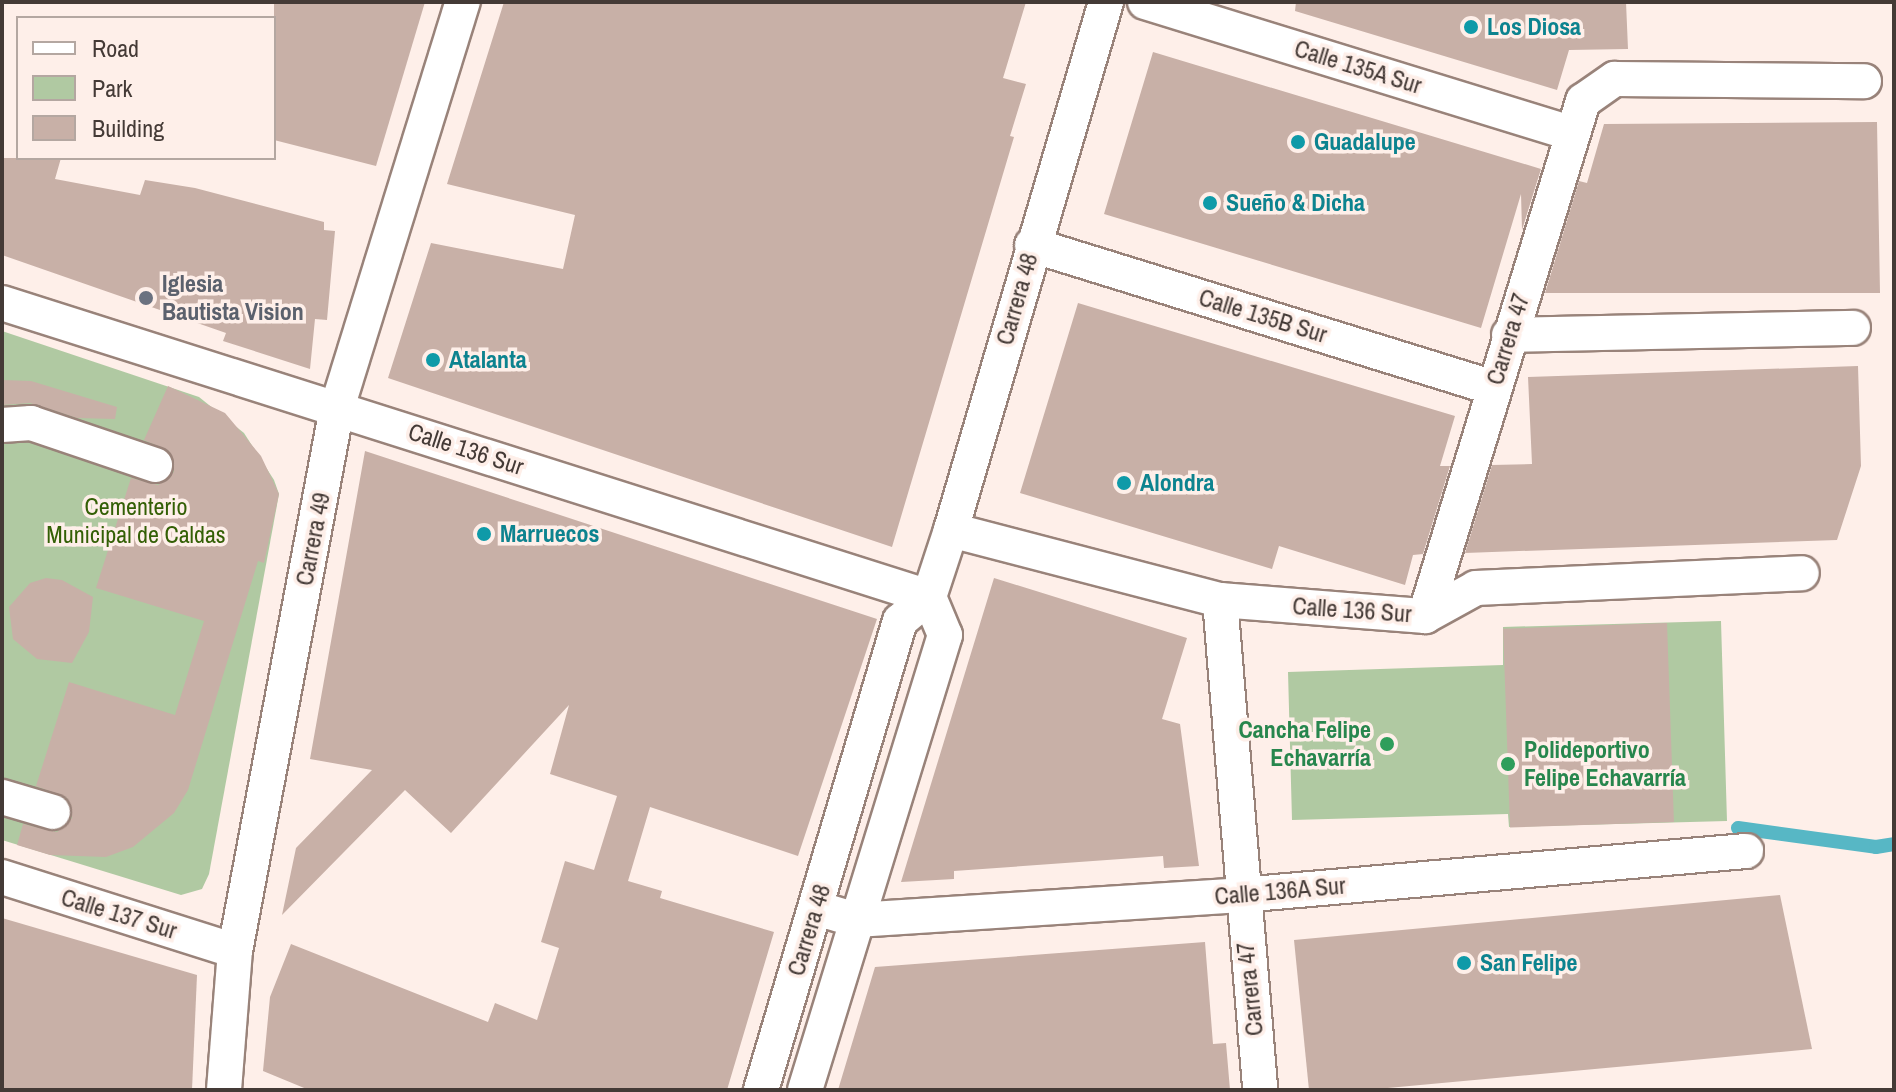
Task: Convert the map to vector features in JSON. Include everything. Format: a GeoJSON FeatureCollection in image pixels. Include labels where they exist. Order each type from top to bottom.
{"type":"FeatureCollection","features":[{"type":"Feature","properties":{"kind":"street","name":"Carrera 49"},"geometry":{"type":"LineString","coordinates":[[231,1087],[235,951],[337,408],[463,2]]}},
{"type":"Feature","properties":{"kind":"street","name":"Carrera 48"},"geometry":{"type":"LineString","coordinates":[[761,1090],[900,621],[929,597],[951,530],[1032,245],[1106,2]]}},
{"type":"Feature","properties":{"kind":"street","name":"Calle 135A Sur"},"geometry":{"type":"LineString","coordinates":[[1145,2],[1571,133]]}},
{"type":"Feature","properties":{"kind":"street","name":"Carrera 47"},"geometry":{"type":"LineString","coordinates":[[1425,616],[1583,101],[1615,79],[1864,81]]}},
{"type":"Feature","properties":{"kind":"street","name":"Calle 135B Sur"},"geometry":{"type":"LineString","coordinates":[[1032,245],[1493,388]]}},
{"type":"Feature","properties":{"kind":"street","name":"Calle 136 Sur"},"geometry":{"type":"LineString","coordinates":[[2,303],[929,597]]}},
{"type":"Feature","properties":{"kind":"street"},"geometry":{"type":"LineString","coordinates":[[1509,335],[1853,328]]}},
{"type":"Feature","properties":{"kind":"street"},"geometry":{"type":"LineString","coordinates":[[2,425],[31,423],[155,465]]}},
{"type":"Feature","properties":{"kind":"street","name":"Calle 136 Sur"},"geometry":{"type":"LineString","coordinates":[[951,530],[1220,600],[1425,616],[1476,588],[1802,573]]}},
{"type":"Feature","properties":{"kind":"street","name":"Carrera 48"},"geometry":{"type":"LineString","coordinates":[[805,1090],[945,635],[929,597]]}},
{"type":"Feature","properties":{"kind":"street","name":"Carrera 47"},"geometry":{"type":"LineString","coordinates":[[1220,600],[1241,895],[1260,1090]]}},
{"type":"Feature","properties":{"kind":"street"},"geometry":{"type":"LineString","coordinates":[[2,797],[53,812]]}},
{"type":"Feature","properties":{"kind":"street","name":"Calle 136A Sur"},"geometry":{"type":"LineString","coordinates":[[816,908],[856,920],[1241,895],[1746,851]]}},
{"type":"Feature","properties":{"kind":"street","name":"Calle 137 Sur"},"geometry":{"type":"LineString","coordinates":[[2,877],[235,951]]}},
{"type":"Feature","properties":{"kind":"green space","name":"Cementerio Municipal de Caldas"},"geometry":{"type":"Polygon","coordinates":[[[2,331],[199,397],[244,433],[274,480],[279,494],[209,874],[202,889],[181,895],[2,840],[2,331]]]}},
{"type":"Feature","properties":{"kind":"green space","name":"Polideportivo Felipe Echavarría"},"geometry":{"type":"Polygon","coordinates":[[[1721,621],[1727,821],[1509,827],[1508,814],[1292,820],[1288,672],[1503,665],[1503,627],[1721,621]]]}},
{"type":"Feature","properties":{"kind":"building"},"geometry":{"type":"Polygon","coordinates":[[[274,2],[425,2],[376,166],[276,141],[274,2]]]}},
{"type":"Feature","properties":{"kind":"building"},"geometry":{"type":"Polygon","coordinates":[[[504,2],[1026,2],[1003,78],[1026,84],[1010,136],[1014,137],[892,547],[388,378],[431,243],[563,269],[575,215],[447,184],[504,2]]]}},
{"type":"Feature","properties":{"kind":"building"},"geometry":{"type":"Polygon","coordinates":[[[1296,2],[1626,2],[1628,49],[1569,50],[1557,90],[1295,11],[1296,2]]]}},
{"type":"Feature","properties":{"kind":"building"},"geometry":{"type":"Polygon","coordinates":[[[1153,52],[1541,169],[1522,230],[1521,194],[1481,328],[1104,214],[1153,52]]]}},
{"type":"Feature","properties":{"kind":"building"},"geometry":{"type":"Polygon","coordinates":[[[1877,122],[1880,293],[1545,293],[1579,181],[1587,183],[1604,124],[1877,122]]]}},
{"type":"Feature","properties":{"kind":"building"},"geometry":{"type":"Polygon","coordinates":[[[2,158],[60,160],[55,179],[140,195],[145,180],[195,188],[324,222],[324,230],[335,231],[327,320],[315,319],[310,369],[223,341],[226,333],[2,255],[2,158]]]}},
{"type":"Feature","properties":{"kind":"building"},"geometry":{"type":"Polygon","coordinates":[[[1078,303],[1455,416],[1440,466],[1450,466],[1423,554],[1413,555],[1405,585],[1279,546],[1272,569],[1020,493],[1078,303]]]}},
{"type":"Feature","properties":{"kind":"building"},"geometry":{"type":"Polygon","coordinates":[[[1858,366],[1861,466],[1837,540],[1465,553],[1492,465],[1532,464],[1528,377],[1858,366]]]}},
{"type":"Feature","properties":{"kind":"building"},"geometry":{"type":"Polygon","coordinates":[[[2,380],[31,381],[117,407],[115,419],[77,418],[30,403],[2,405],[2,380]]]}},
{"type":"Feature","properties":{"kind":"building"},"geometry":{"type":"Polygon","coordinates":[[[168,386],[225,413],[261,456],[279,494],[264,563],[258,561],[188,790],[174,813],[133,847],[106,857],[50,855],[17,845],[23,824],[57,832],[72,818],[67,798],[36,786],[69,682],[175,715],[204,621],[96,588],[131,478],[158,485],[174,472],[169,451],[144,440],[168,386]]]}},
{"type":"Feature","properties":{"kind":"building"},"geometry":{"type":"Polygon","coordinates":[[[365,451],[877,619],[798,856],[650,807],[628,881],[662,891],[660,898],[774,932],[727,1090],[309,1090],[263,1071],[270,997],[291,944],[488,1022],[495,1003],[537,1020],[559,948],[541,942],[565,861],[594,870],[617,796],[550,774],[569,705],[451,833],[405,790],[282,915],[296,848],[372,770],[310,759],[365,451]]]}},
{"type":"Feature","properties":{"kind":"building"},"geometry":{"type":"Polygon","coordinates":[[[46,578],[62,580],[93,597],[89,632],[72,663],[37,659],[13,639],[9,607],[30,583],[46,578]]]}},
{"type":"Feature","properties":{"kind":"building"},"geometry":{"type":"Polygon","coordinates":[[[994,578],[1187,638],[1162,719],[1180,724],[1199,866],[1164,868],[1163,856],[954,871],[954,879],[901,882],[994,578]]]}},
{"type":"Feature","properties":{"kind":"building"},"geometry":{"type":"Polygon","coordinates":[[[1667,623],[1674,822],[1510,828],[1503,629],[1667,623]]]}},
{"type":"Feature","properties":{"kind":"building"},"geometry":{"type":"Polygon","coordinates":[[[1780,895],[1812,1049],[1366,1090],[1309,1090],[1294,940],[1780,895]]]}},
{"type":"Feature","properties":{"kind":"building"},"geometry":{"type":"Polygon","coordinates":[[[2,918],[197,975],[192,1090],[2,1090],[2,918]]]}},
{"type":"Feature","properties":{"kind":"building"},"geometry":{"type":"Polygon","coordinates":[[[1205,942],[1213,1044],[1226,1043],[1230,1090],[838,1090],[875,967],[1205,942]]]}},
{"type":"Feature","properties":{"kind":"waterway"},"geometry":{"type":"LineString","coordinates":[[1738,828],[1876,847],[1894,844]]}},
{"type":"Feature","properties":{"kind":"place","name":"Los Diosa"},"geometry":{"type":"Point","coordinates":[1471,27]}},
{"type":"Feature","properties":{"kind":"place","name":"Guadalupe"},"geometry":{"type":"Point","coordinates":[1298,142]}},
{"type":"Feature","properties":{"kind":"place","name":"Sueño & Dicha"},"geometry":{"type":"Point","coordinates":[1210,203]}},
{"type":"Feature","properties":{"kind":"place","name":"Iglesia Bautista Vision"},"geometry":{"type":"Point","coordinates":[146,298]}},
{"type":"Feature","properties":{"kind":"place","name":"Atalanta"},"geometry":{"type":"Point","coordinates":[433,360]}},
{"type":"Feature","properties":{"kind":"place","name":"Alondra"},"geometry":{"type":"Point","coordinates":[1124,483]}},
{"type":"Feature","properties":{"kind":"place","name":"Marruecos"},"geometry":{"type":"Point","coordinates":[484,534]}},
{"type":"Feature","properties":{"kind":"place","name":"Cancha Felipe Echavarría"},"geometry":{"type":"Point","coordinates":[1387,744]}},
{"type":"Feature","properties":{"kind":"place","name":"Polideportivo Felipe Echavarría"},"geometry":{"type":"Point","coordinates":[1508,764]}},
{"type":"Feature","properties":{"kind":"place","name":"San Felipe"},"geometry":{"type":"Point","coordinates":[1464,963]}}]}
